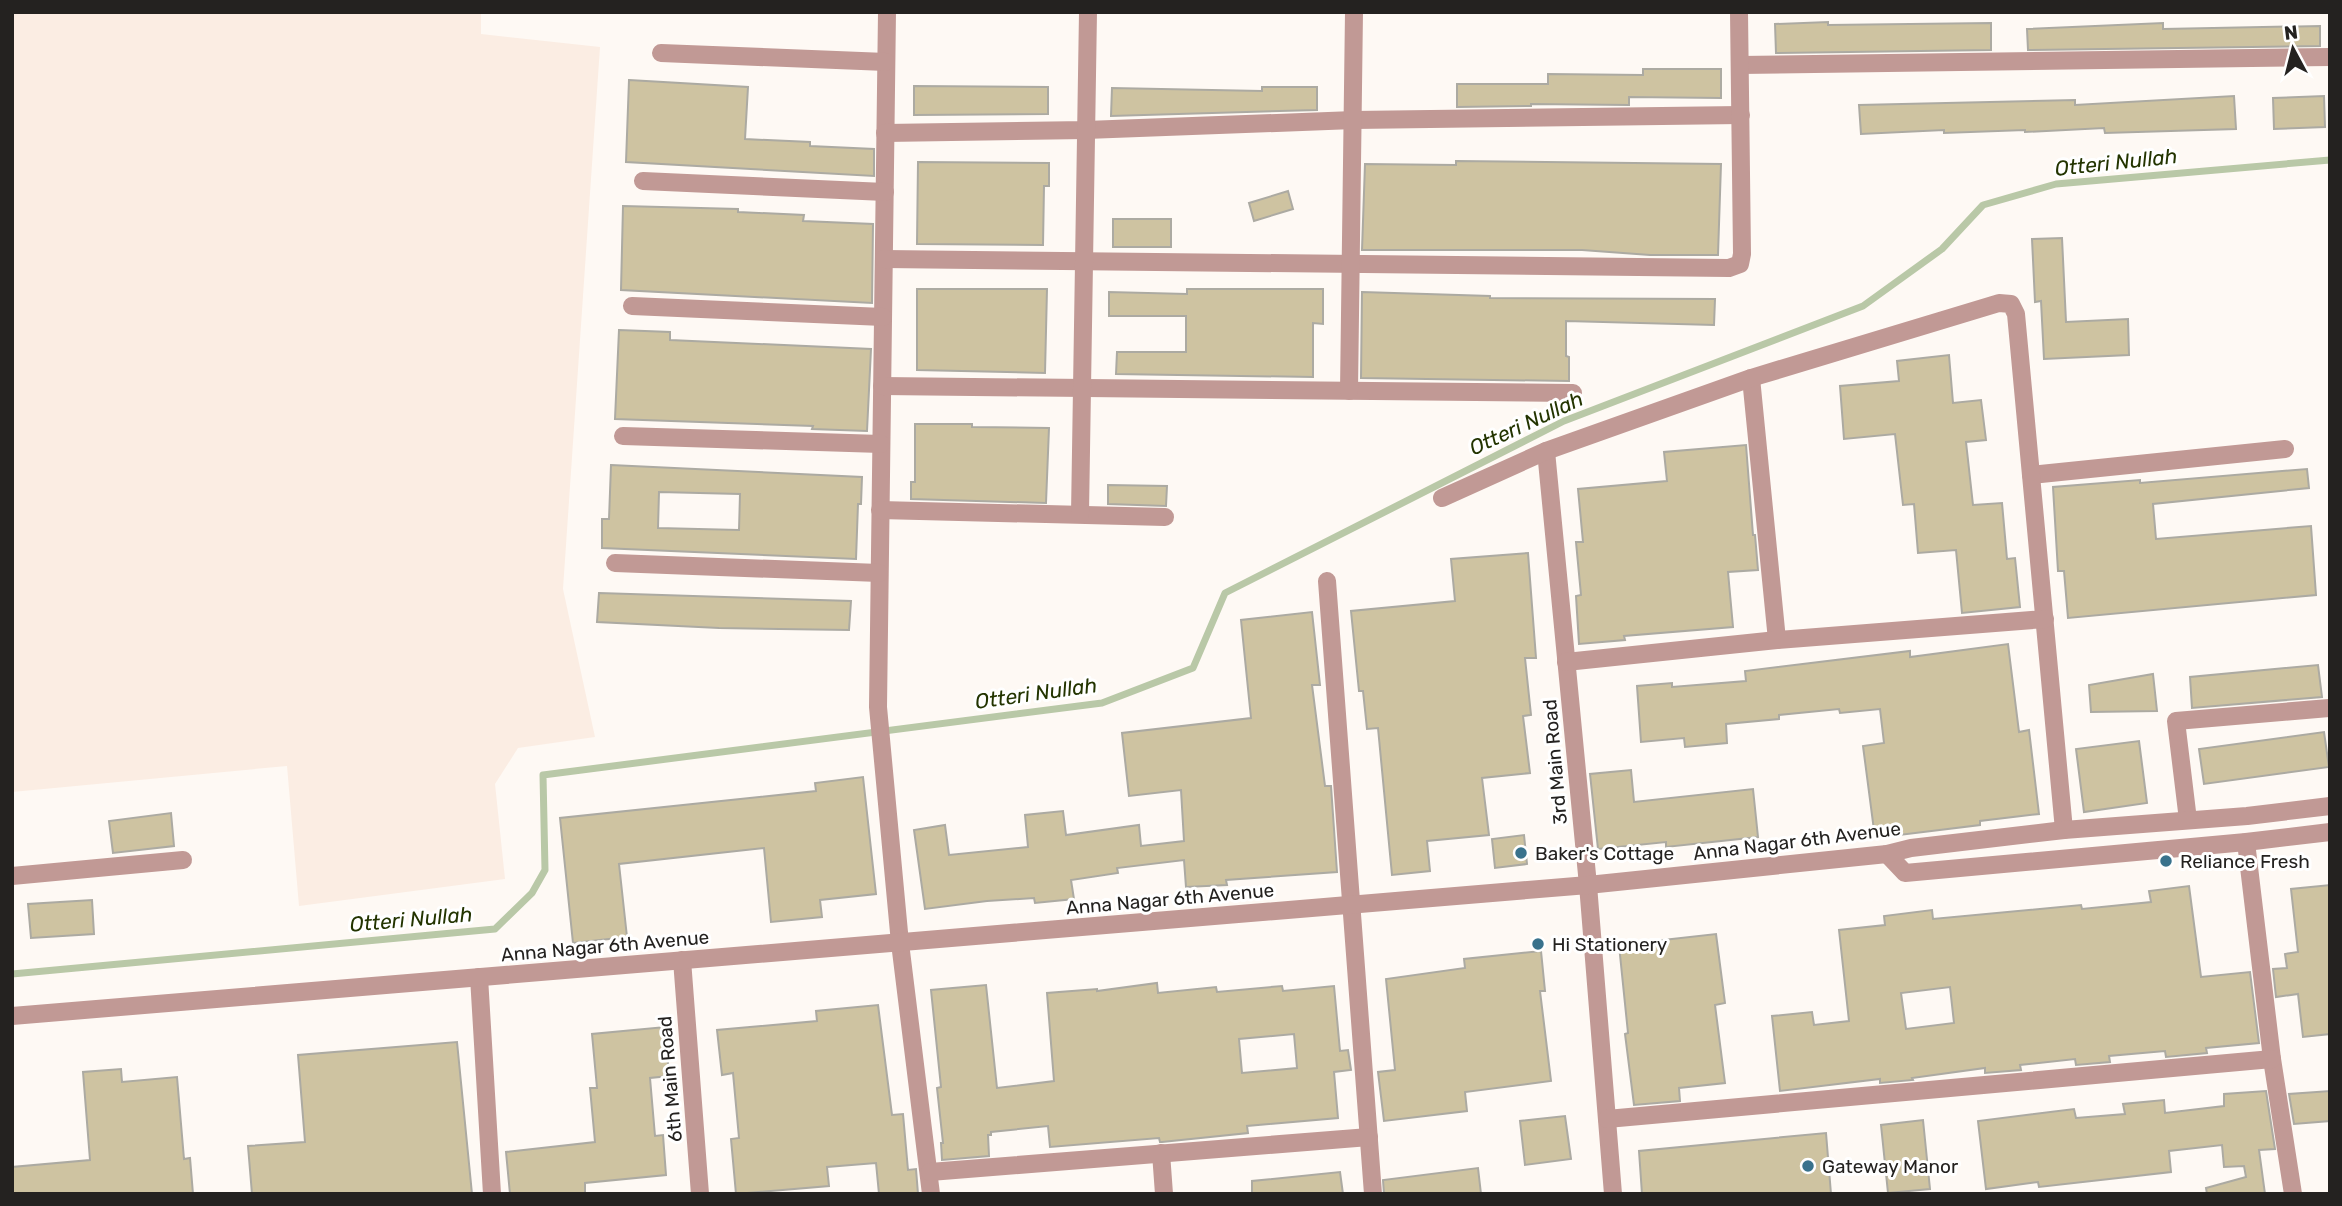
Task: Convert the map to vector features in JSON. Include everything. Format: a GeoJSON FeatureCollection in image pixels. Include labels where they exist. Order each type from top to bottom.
{"type":"FeatureCollection","features":[{"type":"Feature","properties":{"kind":"street"},"geometry":{"type":"LineString","coordinates":[[887,12],[878,707],[900,943],[931,1194]]}},
{"type":"Feature","properties":{"kind":"street"},"geometry":{"type":"LineString","coordinates":[[1080,514],[1088,12]]}},
{"type":"Feature","properties":{"kind":"street"},"geometry":{"type":"LineString","coordinates":[[1349,391],[1354,12]]}},
{"type":"Feature","properties":{"kind":"street"},"geometry":{"type":"LineString","coordinates":[[884,260],[1729,268],[1740,264],[1742,254],[1739,12]]}},
{"type":"Feature","properties":{"kind":"street"},"geometry":{"type":"LineString","coordinates":[[661,53],[887,62]]}},
{"type":"Feature","properties":{"kind":"street"},"geometry":{"type":"LineString","coordinates":[[1740,65],[2330,57]]}},
{"type":"Feature","properties":{"kind":"street"},"geometry":{"type":"LineString","coordinates":[[886,132],[1086,130],[1354,120],[1741,115]]}},
{"type":"Feature","properties":{"kind":"street"},"geometry":{"type":"LineString","coordinates":[[643,181],[885,192]]}},
{"type":"Feature","properties":{"kind":"street"},"geometry":{"type":"LineString","coordinates":[[1442,498],[1546,451],[1751,378],[1999,303],[2011,304],[2017,314],[2064,830]]}},
{"type":"Feature","properties":{"kind":"street"},"geometry":{"type":"LineString","coordinates":[[632,306],[883,317]]}},
{"type":"Feature","properties":{"kind":"street"},"geometry":{"type":"LineString","coordinates":[[1751,378],[1777,640]]}},
{"type":"Feature","properties":{"kind":"street"},"geometry":{"type":"LineString","coordinates":[[882,386],[1573,393]]}},
{"type":"Feature","properties":{"kind":"street"},"geometry":{"type":"LineString","coordinates":[[623,436],[881,444]]}},
{"type":"Feature","properties":{"kind":"street"},"geometry":{"type":"LineString","coordinates":[[2031,475],[2285,449]]}},
{"type":"Feature","properties":{"kind":"street","name":"3rd Main Road"},"geometry":{"type":"LineString","coordinates":[[1546,451],[1588,885],[1613,1194]]}},
{"type":"Feature","properties":{"kind":"street"},"geometry":{"type":"LineString","coordinates":[[880,510],[1165,517]]}},
{"type":"Feature","properties":{"kind":"street"},"geometry":{"type":"LineString","coordinates":[[615,563],[880,573]]}},
{"type":"Feature","properties":{"kind":"street"},"geometry":{"type":"LineString","coordinates":[[1327,581],[1373,1194]]}},
{"type":"Feature","properties":{"kind":"street"},"geometry":{"type":"LineString","coordinates":[[1566,662],[1777,640],[2045,619]]}},
{"type":"Feature","properties":{"kind":"street"},"geometry":{"type":"LineString","coordinates":[[2188,820],[2175,721],[2329,708]]}},
{"type":"Feature","properties":{"kind":"street","name":"Anna Nagar 6th Avenue"},"geometry":{"type":"LineString","coordinates":[[12,1016],[1588,885],[1887,854],[1912,848],[2064,830],[2247,816],[2330,806]]}},
{"type":"Feature","properties":{"kind":"street"},"geometry":{"type":"LineString","coordinates":[[1887,854],[1905,873],[2330,832]]}},
{"type":"Feature","properties":{"kind":"street"},"geometry":{"type":"LineString","coordinates":[[2246,842],[2272,1059],[2293,1194]]}},
{"type":"Feature","properties":{"kind":"street"},"geometry":{"type":"LineString","coordinates":[[12,876],[183,860]]}},
{"type":"Feature","properties":{"kind":"street","name":"6th Main Road"},"geometry":{"type":"LineString","coordinates":[[681,960],[700,1194]]}},
{"type":"Feature","properties":{"kind":"street"},"geometry":{"type":"LineString","coordinates":[[479,977],[492,1194]]}},
{"type":"Feature","properties":{"kind":"street"},"geometry":{"type":"LineString","coordinates":[[1607,1119],[2272,1059]]}},
{"type":"Feature","properties":{"kind":"street"},"geometry":{"type":"LineString","coordinates":[[930,1172],[1369,1137]]}},
{"type":"Feature","properties":{"kind":"street"},"geometry":{"type":"LineString","coordinates":[[1161,1153],[1164,1194]]}},
{"type":"Feature","properties":{"kind":"shaded area"},"geometry":{"type":"Polygon","coordinates":[[[12,12],[481,12],[481,34],[600,47],[563,589],[595,737],[518,748],[495,784],[505,879],[299,906],[287,766],[12,792],[12,12]]]}},
{"type":"Feature","properties":{"kind":"building"},"geometry":{"type":"Polygon","coordinates":[[[1828,22],[1828,25],[1991,23],[1991,50],[1776,53],[1775,24],[1828,22]]]}},
{"type":"Feature","properties":{"kind":"building"},"geometry":{"type":"Polygon","coordinates":[[[2163,23],[2163,29],[2320,26],[2320,46],[2028,50],[2027,29],[2163,23]]]}},
{"type":"Feature","properties":{"kind":"building"},"geometry":{"type":"Polygon","coordinates":[[[1643,69],[1721,69],[1721,98],[1629,97],[1629,105],[1531,104],[1457,107],[1457,84],[1548,84],[1548,74],[1643,75],[1643,69]]]}},
{"type":"Feature","properties":{"kind":"building"},"geometry":{"type":"Polygon","coordinates":[[[629,80],[748,87],[745,139],[874,149],[874,176],[626,162],[629,80]]]}},
{"type":"Feature","properties":{"kind":"building"},"geometry":{"type":"Polygon","coordinates":[[[914,86],[1048,87],[1048,114],[914,115],[914,86]]]}},
{"type":"Feature","properties":{"kind":"building"},"geometry":{"type":"Polygon","coordinates":[[[1262,87],[1317,87],[1317,110],[1111,116],[1112,88],[1262,91],[1262,87]]]}},
{"type":"Feature","properties":{"kind":"building"},"geometry":{"type":"Polygon","coordinates":[[[2234,96],[2236,129],[2105,133],[2104,128],[1861,134],[1859,105],[2075,100],[2075,105],[2234,96]]]}},
{"type":"Feature","properties":{"kind":"building"},"geometry":{"type":"Polygon","coordinates":[[[2324,96],[2325,127],[2274,129],[2273,98],[2324,96]]]}},
{"type":"Feature","properties":{"kind":"building"},"geometry":{"type":"Polygon","coordinates":[[[1456,161],[1721,164],[1718,255],[1650,255],[1582,250],[1362,250],[1365,164],[1456,165],[1456,161]]]}},
{"type":"Feature","properties":{"kind":"building"},"geometry":{"type":"Polygon","coordinates":[[[918,162],[1049,163],[1049,186],[1044,186],[1043,245],[917,244],[918,162]]]}},
{"type":"Feature","properties":{"kind":"building"},"geometry":{"type":"Polygon","coordinates":[[[1288,191],[1293,209],[1254,221],[1249,203],[1288,191]]]}},
{"type":"Feature","properties":{"kind":"building"},"geometry":{"type":"Polygon","coordinates":[[[623,206],[738,209],[738,212],[804,215],[803,221],[873,224],[872,303],[621,290],[623,206]]]}},
{"type":"Feature","properties":{"kind":"building"},"geometry":{"type":"Polygon","coordinates":[[[1113,219],[1171,219],[1171,247],[1113,247],[1113,219]]]}},
{"type":"Feature","properties":{"kind":"building"},"geometry":{"type":"Polygon","coordinates":[[[2062,238],[2066,322],[2128,319],[2129,355],[2044,359],[2041,301],[2035,302],[2032,239],[2062,238]]]}},
{"type":"Feature","properties":{"kind":"building"},"geometry":{"type":"Polygon","coordinates":[[[917,289],[1047,289],[1045,373],[917,370],[917,289]]]}},
{"type":"Feature","properties":{"kind":"building"},"geometry":{"type":"Polygon","coordinates":[[[1187,289],[1323,289],[1323,324],[1313,323],[1313,377],[1116,374],[1117,352],[1186,352],[1186,316],[1109,316],[1109,292],[1187,294],[1187,289]]]}},
{"type":"Feature","properties":{"kind":"building"},"geometry":{"type":"Polygon","coordinates":[[[1362,292],[1490,298],[1715,299],[1714,325],[1566,321],[1569,381],[1361,378],[1362,292]]]}},
{"type":"Feature","properties":{"kind":"building"},"geometry":{"type":"Polygon","coordinates":[[[619,330],[670,332],[670,340],[871,349],[867,431],[812,429],[813,426],[615,419],[619,330]]]}},
{"type":"Feature","properties":{"kind":"building"},"geometry":{"type":"Polygon","coordinates":[[[1949,355],[1953,403],[1981,400],[1986,440],[1966,442],[1973,505],[2002,503],[2007,559],[2015,558],[2020,607],[1962,613],[1956,550],[1918,553],[1914,504],[1903,505],[1895,434],[1844,439],[1840,386],[1899,381],[1897,361],[1949,355]]]}},
{"type":"Feature","properties":{"kind":"building"},"geometry":{"type":"Polygon","coordinates":[[[915,424],[1049,428],[1046,503],[911,499],[911,482],[915,482],[915,424]]]}},
{"type":"Feature","properties":{"kind":"building"},"geometry":{"type":"Polygon","coordinates":[[[1746,445],[1758,570],[1728,572],[1733,627],[1624,636],[1625,640],[1579,644],[1576,596],[1581,595],[1576,542],[1583,542],[1578,489],[1667,481],[1664,452],[1746,445]]]}},
{"type":"Feature","properties":{"kind":"building"},"geometry":{"type":"Polygon","coordinates":[[[611,465],[862,477],[856,559],[602,548],[602,519],[609,519],[611,465]],[[659,492],[658,528],[739,530],[740,494],[659,492]]]}},
{"type":"Feature","properties":{"kind":"building"},"geometry":{"type":"Polygon","coordinates":[[[2307,469],[2309,488],[2153,504],[2156,539],[2311,526],[2316,595],[2068,618],[2064,571],[2058,571],[2053,487],[2140,480],[2140,483],[2307,469]]]}},
{"type":"Feature","properties":{"kind":"building"},"geometry":{"type":"Polygon","coordinates":[[[1108,485],[1167,486],[1166,506],[1108,504],[1108,485]]]}},
{"type":"Feature","properties":{"kind":"building"},"geometry":{"type":"Polygon","coordinates":[[[1528,553],[1536,658],[1525,658],[1531,715],[1523,716],[1530,773],[1482,778],[1489,835],[1427,841],[1430,871],[1392,875],[1378,728],[1367,729],[1363,691],[1359,691],[1351,611],[1455,601],[1451,559],[1528,553]]]}},
{"type":"Feature","properties":{"kind":"building"},"geometry":{"type":"Polygon","coordinates":[[[599,593],[851,601],[849,630],[719,628],[597,622],[599,593]]]}},
{"type":"Feature","properties":{"kind":"building"},"geometry":{"type":"Polygon","coordinates":[[[1312,612],[1320,685],[1312,685],[1325,786],[1331,786],[1337,872],[1226,880],[1227,885],[1186,887],[1184,860],[1117,868],[1118,873],[1071,880],[1074,899],[1035,903],[1034,898],[987,901],[925,909],[914,830],[945,825],[949,855],[1028,847],[1025,815],[1063,811],[1066,835],[1139,825],[1141,846],[1184,841],[1181,790],[1129,796],[1122,733],[1251,718],[1241,620],[1312,612]]]}},
{"type":"Feature","properties":{"kind":"building"},"geometry":{"type":"Polygon","coordinates":[[[2008,644],[2019,732],[2029,730],[2039,814],[1980,821],[1980,825],[1875,838],[1863,746],[1884,743],[1880,709],[1840,713],[1839,709],[1726,724],[1727,743],[1685,747],[1684,738],[1641,742],[1637,686],[1672,683],[1672,687],[1746,681],[1745,671],[1910,651],[1910,657],[2008,644]]]}},
{"type":"Feature","properties":{"kind":"building"},"geometry":{"type":"Polygon","coordinates":[[[2318,665],[2322,697],[2192,708],[2190,677],[2318,665]]]}},
{"type":"Feature","properties":{"kind":"building"},"geometry":{"type":"Polygon","coordinates":[[[2153,674],[2157,711],[2091,712],[2089,685],[2153,674]]]}},
{"type":"Feature","properties":{"kind":"building"},"geometry":{"type":"Polygon","coordinates":[[[2324,732],[2329,767],[2204,784],[2199,749],[2324,732]]]}},
{"type":"Feature","properties":{"kind":"building"},"geometry":{"type":"Polygon","coordinates":[[[2139,741],[2147,803],[2084,812],[2076,749],[2139,741]]]}},
{"type":"Feature","properties":{"kind":"building"},"geometry":{"type":"Polygon","coordinates":[[[1631,770],[1634,802],[1753,789],[1758,837],[1666,847],[1666,842],[1598,849],[1590,774],[1631,770]]]}},
{"type":"Feature","properties":{"kind":"building"},"geometry":{"type":"Polygon","coordinates":[[[863,777],[876,894],[820,900],[822,917],[771,922],[764,848],[619,864],[627,937],[573,943],[560,818],[816,791],[815,783],[863,777]]]}},
{"type":"Feature","properties":{"kind":"building"},"geometry":{"type":"Polygon","coordinates":[[[171,813],[174,846],[113,853],[109,821],[171,813]]]}},
{"type":"Feature","properties":{"kind":"building"},"geometry":{"type":"Polygon","coordinates":[[[1524,835],[1527,864],[1495,868],[1492,839],[1524,835]]]}},
{"type":"Feature","properties":{"kind":"building"},"geometry":{"type":"Polygon","coordinates":[[[2330,885],[2330,1034],[2303,1037],[2298,994],[2276,997],[2273,969],[2287,968],[2285,954],[2298,952],[2291,889],[2330,885]]]}},
{"type":"Feature","properties":{"kind":"building"},"geometry":{"type":"Polygon","coordinates":[[[2189,886],[2201,977],[2250,972],[2259,1043],[2206,1048],[2207,1053],[2166,1057],[2165,1051],[2109,1056],[2110,1062],[2076,1065],[2075,1059],[2020,1065],[2021,1070],[1985,1073],[1985,1068],[1912,1078],[1913,1080],[1880,1083],[1880,1079],[1780,1091],[1772,1016],[1812,1012],[1814,1025],[1849,1021],[1839,930],[1885,925],[1884,916],[1932,910],[1933,919],[2081,905],[2082,909],[2151,902],[2149,891],[2189,886]],[[1950,987],[1901,993],[1906,1029],[1954,1023],[1950,987]]]}},
{"type":"Feature","properties":{"kind":"building"},"geometry":{"type":"Polygon","coordinates":[[[92,900],[94,934],[31,938],[28,904],[92,900]]]}},
{"type":"Feature","properties":{"kind":"building"},"geometry":{"type":"Polygon","coordinates":[[[1716,934],[1725,1003],[1715,1005],[1725,1083],[1679,1088],[1680,1101],[1634,1105],[1625,1034],[1628,1033],[1619,945],[1716,934]]]}},
{"type":"Feature","properties":{"kind":"building"},"geometry":{"type":"Polygon","coordinates":[[[1541,951],[1545,991],[1540,991],[1551,1081],[1465,1092],[1467,1111],[1384,1121],[1378,1072],[1395,1070],[1386,979],[1465,968],[1464,959],[1541,951]]]}},
{"type":"Feature","properties":{"kind":"building"},"geometry":{"type":"Polygon","coordinates":[[[1157,983],[1158,993],[1216,987],[1217,992],[1282,986],[1283,991],[1334,986],[1340,1051],[1348,1050],[1351,1070],[1334,1072],[1338,1118],[1247,1126],[1248,1133],[1162,1142],[1159,1138],[1050,1147],[1048,1126],[991,1132],[991,1135],[988,1135],[989,1156],[942,1160],[943,1143],[937,1088],[941,1087],[931,990],[986,985],[997,1088],[1054,1081],[1047,993],[1097,991],[1157,983]],[[1294,1034],[1239,1039],[1242,1073],[1297,1068],[1294,1034]]]}},
{"type":"Feature","properties":{"kind":"building"},"geometry":{"type":"Polygon","coordinates":[[[878,1005],[892,1115],[903,1114],[908,1170],[916,1169],[918,1194],[879,1194],[876,1163],[827,1167],[829,1186],[736,1194],[731,1139],[739,1138],[733,1073],[722,1075],[717,1030],[817,1021],[816,1011],[878,1005]]]}},
{"type":"Feature","properties":{"kind":"building"},"geometry":{"type":"Polygon","coordinates":[[[665,1027],[669,1076],[650,1078],[655,1136],[663,1135],[666,1175],[585,1183],[585,1194],[510,1194],[506,1152],[595,1142],[590,1088],[597,1088],[592,1034],[665,1027]]]}},
{"type":"Feature","properties":{"kind":"building"},"geometry":{"type":"Polygon","coordinates":[[[457,1042],[472,1194],[252,1194],[248,1146],[305,1142],[298,1055],[457,1042]]]}},
{"type":"Feature","properties":{"kind":"building"},"geometry":{"type":"Polygon","coordinates":[[[121,1069],[122,1082],[177,1077],[184,1159],[190,1158],[193,1194],[12,1194],[12,1167],[90,1160],[83,1072],[121,1069]]]}},
{"type":"Feature","properties":{"kind":"building"},"geometry":{"type":"Polygon","coordinates":[[[2266,1091],[2275,1149],[2259,1150],[2265,1194],[2207,1194],[2206,1188],[2246,1177],[2244,1166],[2224,1167],[2222,1145],[2169,1151],[2171,1172],[2039,1187],[2038,1182],[1986,1189],[1978,1121],[2074,1109],[2076,1118],[2125,1114],[2123,1104],[2164,1100],[2165,1113],[2224,1106],[2224,1094],[2266,1091]]]}},
{"type":"Feature","properties":{"kind":"building"},"geometry":{"type":"Polygon","coordinates":[[[2330,1091],[2330,1121],[2294,1124],[2289,1094],[2330,1091]]]}},
{"type":"Feature","properties":{"kind":"building"},"geometry":{"type":"Polygon","coordinates":[[[1565,1116],[1571,1159],[1525,1165],[1520,1121],[1565,1116]]]}},
{"type":"Feature","properties":{"kind":"building"},"geometry":{"type":"Polygon","coordinates":[[[1923,1120],[1930,1189],[1888,1193],[1881,1125],[1923,1120]]]}},
{"type":"Feature","properties":{"kind":"building"},"geometry":{"type":"Polygon","coordinates":[[[1826,1133],[1831,1194],[1642,1194],[1639,1151],[1826,1133]]]}},
{"type":"Feature","properties":{"kind":"building"},"geometry":{"type":"Polygon","coordinates":[[[1478,1168],[1481,1194],[1384,1194],[1383,1180],[1478,1168]]]}},
{"type":"Feature","properties":{"kind":"building"},"geometry":{"type":"Polygon","coordinates":[[[1340,1172],[1343,1194],[1252,1194],[1252,1181],[1340,1172]]]}},
{"type":"Feature","properties":{"kind":"waterway","name":"Otteri Nullah"},"geometry":{"type":"LineString","coordinates":[[12,974],[495,929],[532,893],[545,870],[543,775],[1102,703],[1193,668],[1225,593],[1564,421],[1863,306],[1942,249],[1983,205],[2056,184],[2330,160]]}},
{"type":"Feature","properties":{"kind":"place","name":"Baker's Cottage"},"geometry":{"type":"Point","coordinates":[1521,853]}},
{"type":"Feature","properties":{"kind":"place","name":"Reliance Fresh"},"geometry":{"type":"Point","coordinates":[2166,861]}},
{"type":"Feature","properties":{"kind":"place","name":"Hi Stationery"},"geometry":{"type":"Point","coordinates":[1538,944]}},
{"type":"Feature","properties":{"kind":"place","name":"Gateway Manor"},"geometry":{"type":"Point","coordinates":[1808,1166]}}]}
